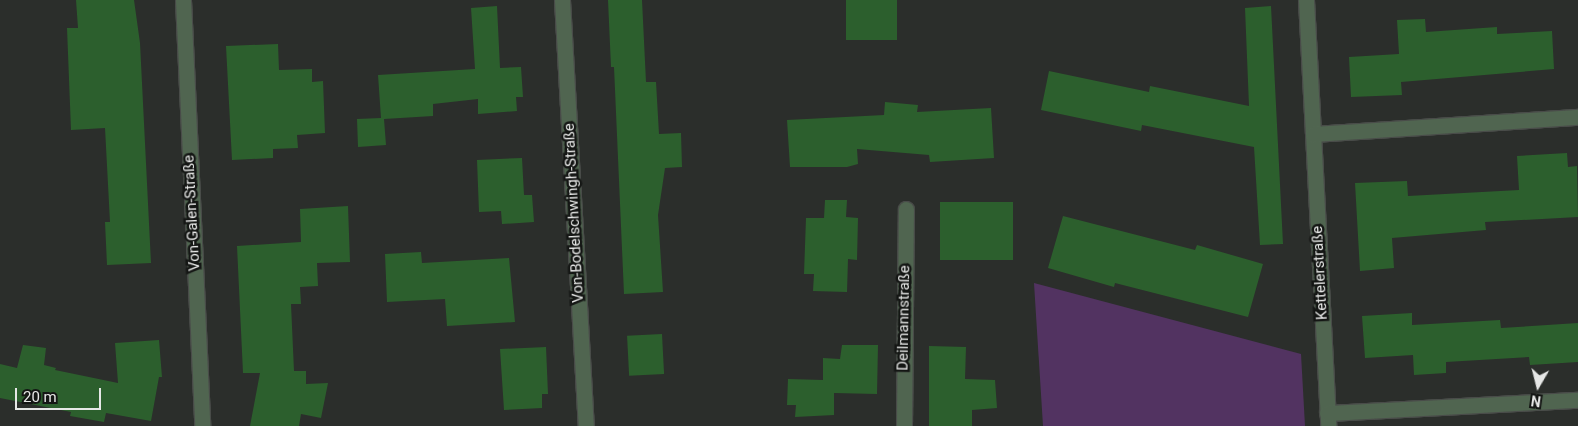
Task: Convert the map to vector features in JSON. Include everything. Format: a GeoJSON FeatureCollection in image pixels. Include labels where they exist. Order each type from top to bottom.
{"type":"FeatureCollection","features":[{"type":"Feature","properties":{"kind":"street","name":"Von-Galen-Straße"},"geometry":{"type":"LineString","coordinates":[[183,0],[202,426]]}},
{"type":"Feature","properties":{"kind":"street","name":"Von-Bodelschwingh-Straße"},"geometry":{"type":"LineString","coordinates":[[562,0],[586,426]]}},
{"type":"Feature","properties":{"kind":"street","name":"Kettelerstraße"},"geometry":{"type":"LineString","coordinates":[[1306,0],[1328,419],[1578,400]]}},
{"type":"Feature","properties":{"kind":"street"},"geometry":{"type":"LineString","coordinates":[[1313,134],[1578,117]]}},
{"type":"Feature","properties":{"kind":"street","name":"Deilmannstraße"},"geometry":{"type":"LineString","coordinates":[[904,426],[906,209]]}},
{"type":"Feature","properties":{"kind":"shaded area"},"geometry":{"type":"Polygon","coordinates":[[[1034,283],[1301,354],[1305,426],[1043,426],[1034,283]]]}},
{"type":"Feature","properties":{"kind":"building"},"geometry":{"type":"Polygon","coordinates":[[[76,0],[134,0],[140,43],[151,263],[107,265],[105,222],[110,222],[105,128],[71,130],[67,28],[78,28],[76,0]]]}},
{"type":"Feature","properties":{"kind":"building"},"geometry":{"type":"Polygon","coordinates":[[[608,0],[642,0],[646,82],[656,82],[659,134],[681,133],[682,167],[665,168],[658,215],[663,292],[624,294],[614,67],[611,67],[608,0]]]}},
{"type":"Feature","properties":{"kind":"building"},"geometry":{"type":"Polygon","coordinates":[[[846,0],[897,0],[897,40],[846,40],[846,0]]]}},
{"type":"Feature","properties":{"kind":"building"},"geometry":{"type":"Polygon","coordinates":[[[497,6],[500,68],[521,67],[523,97],[516,97],[517,111],[478,114],[478,99],[433,104],[433,116],[384,119],[386,145],[358,147],[357,119],[381,118],[378,75],[475,69],[471,8],[497,6]]]}},
{"type":"Feature","properties":{"kind":"building"},"geometry":{"type":"Polygon","coordinates":[[[1271,6],[1283,244],[1260,245],[1254,147],[1142,125],[1141,131],[1041,110],[1049,71],[1149,92],[1150,86],[1249,106],[1245,8],[1271,6]]]}},
{"type":"Feature","properties":{"kind":"building"},"geometry":{"type":"Polygon","coordinates":[[[1425,19],[1426,32],[1497,27],[1497,34],[1552,31],[1554,69],[1401,82],[1402,95],[1351,97],[1349,57],[1399,54],[1397,20],[1425,19]]]}},
{"type":"Feature","properties":{"kind":"building"},"geometry":{"type":"Polygon","coordinates":[[[278,44],[279,70],[312,69],[312,82],[323,81],[325,133],[297,135],[298,148],[273,149],[273,158],[232,160],[226,46],[278,44]]]}},
{"type":"Feature","properties":{"kind":"building"},"geometry":{"type":"Polygon","coordinates":[[[885,102],[918,105],[917,112],[991,108],[994,158],[930,162],[929,155],[857,149],[858,164],[847,167],[790,167],[787,120],[884,115],[885,102]]]}},
{"type":"Feature","properties":{"kind":"building"},"geometry":{"type":"Polygon","coordinates":[[[1567,153],[1568,167],[1577,166],[1578,217],[1485,222],[1486,230],[1392,238],[1394,268],[1360,271],[1355,183],[1407,181],[1408,196],[1519,190],[1517,156],[1567,153]]]}},
{"type":"Feature","properties":{"kind":"building"},"geometry":{"type":"Polygon","coordinates":[[[522,158],[524,195],[532,195],[534,222],[502,224],[501,211],[479,212],[477,160],[522,158]]]}},
{"type":"Feature","properties":{"kind":"building"},"geometry":{"type":"Polygon","coordinates":[[[825,200],[847,200],[846,217],[858,218],[857,260],[848,259],[847,292],[813,291],[814,274],[804,274],[806,218],[824,218],[825,200]]]}},
{"type":"Feature","properties":{"kind":"building"},"geometry":{"type":"Polygon","coordinates":[[[940,202],[1013,202],[1013,260],[940,260],[940,202]]]}},
{"type":"Feature","properties":{"kind":"building"},"geometry":{"type":"Polygon","coordinates":[[[348,206],[350,262],[317,263],[318,286],[300,287],[301,304],[291,304],[294,371],[306,371],[306,384],[328,383],[321,418],[301,414],[299,426],[250,426],[260,373],[243,373],[237,246],[301,242],[300,209],[348,206]]]}},
{"type":"Feature","properties":{"kind":"building"},"geometry":{"type":"Polygon","coordinates":[[[1063,216],[1195,250],[1197,245],[1263,264],[1248,317],[1115,283],[1114,287],[1048,268],[1063,216]]]}},
{"type":"Feature","properties":{"kind":"building"},"geometry":{"type":"Polygon","coordinates":[[[421,252],[422,263],[509,258],[515,322],[447,326],[445,299],[387,302],[385,254],[421,252]]]}},
{"type":"Feature","properties":{"kind":"building"},"geometry":{"type":"Polygon","coordinates":[[[1412,313],[1412,325],[1500,320],[1501,328],[1578,323],[1578,362],[1530,365],[1529,357],[1446,362],[1446,373],[1414,375],[1413,355],[1365,358],[1362,316],[1412,313]]]}},
{"type":"Feature","properties":{"kind":"building"},"geometry":{"type":"Polygon","coordinates":[[[662,334],[664,374],[629,376],[627,336],[662,334]]]}},
{"type":"Feature","properties":{"kind":"building"},"geometry":{"type":"Polygon","coordinates":[[[159,340],[162,377],[159,377],[151,421],[106,413],[104,422],[70,416],[71,412],[0,398],[0,364],[17,368],[23,345],[46,348],[44,365],[56,368],[55,370],[118,383],[115,343],[159,340]]]}},
{"type":"Feature","properties":{"kind":"building"},"geometry":{"type":"Polygon","coordinates":[[[842,345],[878,345],[877,394],[834,393],[834,415],[795,417],[796,405],[787,405],[788,379],[823,380],[823,358],[840,359],[842,345]]]}},
{"type":"Feature","properties":{"kind":"building"},"geometry":{"type":"Polygon","coordinates":[[[929,346],[966,347],[965,379],[995,380],[997,408],[972,410],[972,426],[929,426],[929,346]]]}},
{"type":"Feature","properties":{"kind":"building"},"geometry":{"type":"Polygon","coordinates":[[[546,347],[548,394],[542,394],[542,408],[504,410],[500,349],[546,347]]]}}]}
